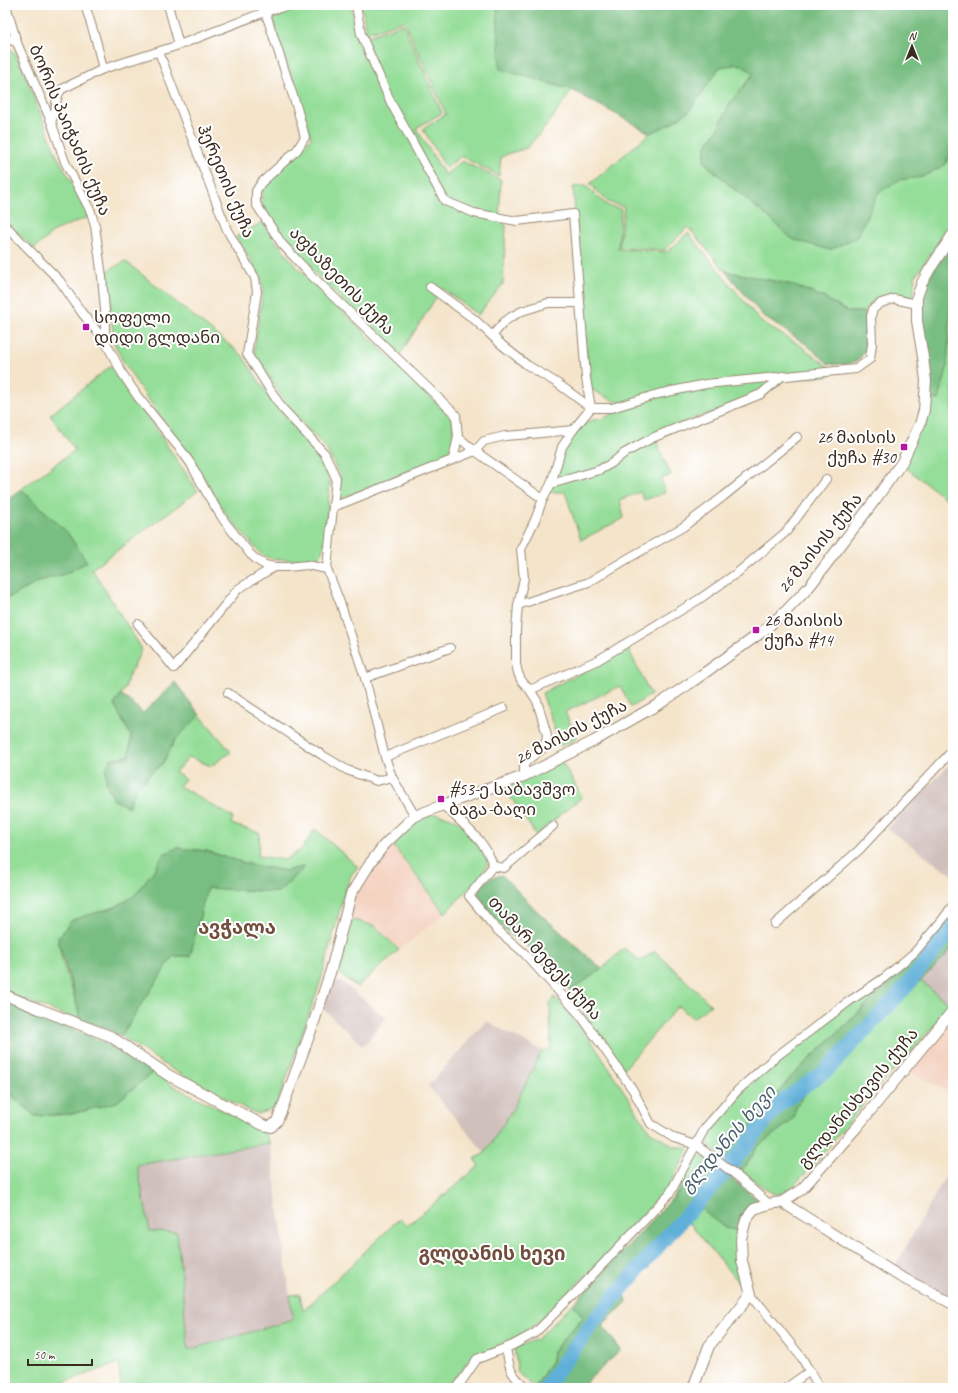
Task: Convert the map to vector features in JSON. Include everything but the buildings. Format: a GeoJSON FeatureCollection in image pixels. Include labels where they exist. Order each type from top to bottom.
{"type":"FeatureCollection","features":[{"type":"Feature","properties":{"kind":"street","name":"ბორის პაიჭაძის ქუჩა"},"geometry":{"type":"LineString","coordinates":[[6,5],[17,43],[51,121],[65,162],[91,212],[95,226],[102,277],[105,341]]}},
{"type":"Feature","properties":{"kind":"street"},"geometry":{"type":"LineString","coordinates":[[85,5],[103,69]]}},
{"type":"Feature","properties":{"kind":"street"},"geometry":{"type":"LineString","coordinates":[[168,5],[179,45]]}},
{"type":"Feature","properties":{"kind":"street"},"geometry":{"type":"LineString","coordinates":[[51,121],[56,114],[58,93],[62,89],[103,69],[179,45],[264,9],[291,5]]}},
{"type":"Feature","properties":{"kind":"street"},"geometry":{"type":"LineString","coordinates":[[356,5],[361,34],[391,103],[445,201],[474,213],[517,221],[573,214],[586,378],[591,408],[573,430],[562,447],[551,484],[520,550],[524,578],[518,605],[516,664],[521,680],[537,701],[547,735],[546,742],[542,748],[526,761],[524,766],[524,776]]}},
{"type":"Feature","properties":{"kind":"street","name":"აფხაზეთის ქუჩა"},"geometry":{"type":"LineString","coordinates":[[264,9],[297,108],[305,137],[297,150],[261,184],[256,191],[256,204],[282,244],[309,273],[456,415],[458,437],[453,459]]}},
{"type":"Feature","properties":{"kind":"street"},"geometry":{"type":"LineString","coordinates":[[5,37],[17,43]]}},
{"type":"Feature","properties":{"kind":"street","name":"ჰერეთის ქუჩა"},"geometry":{"type":"LineString","coordinates":[[159,52],[227,230],[256,278],[257,292],[246,354],[282,408],[325,454],[336,478],[327,569]]}},
{"type":"Feature","properties":{"kind":"street"},"geometry":{"type":"LineString","coordinates":[[5,225],[60,281],[82,313],[105,341],[122,373],[138,397],[191,464],[225,522],[257,560],[265,565],[274,567],[307,565],[327,569],[342,605],[365,678],[385,757],[392,777],[415,816],[385,844],[351,894],[331,970],[312,1028],[277,1121],[271,1127],[263,1125],[168,1076],[110,1036],[5,995]]}},
{"type":"Feature","properties":{"kind":"street","name":"26 მაისის ქუჩა"},"geometry":{"type":"LineString","coordinates":[[415,816],[524,776],[594,741],[659,704],[762,632],[787,610],[809,587],[894,473],[909,448],[920,424],[924,410],[926,381],[924,357],[917,321],[917,297],[922,283],[936,257],[953,234]]}},
{"type":"Feature","properties":{"kind":"street"},"geometry":{"type":"LineString","coordinates":[[430,287],[474,319],[527,365],[557,383],[591,408],[612,408],[658,394],[706,384],[856,368],[870,359],[872,344],[871,316],[873,309],[881,303],[894,299],[917,304]]}},
{"type":"Feature","properties":{"kind":"street"},"geometry":{"type":"LineString","coordinates":[[492,336],[511,316],[522,311],[548,303],[580,303]]}},
{"type":"Feature","properties":{"kind":"street"},"geometry":{"type":"LineString","coordinates":[[551,484],[599,470],[612,463],[623,454],[652,438],[761,394],[783,375]]}},
{"type":"Feature","properties":{"kind":"street"},"geometry":{"type":"LineString","coordinates":[[333,507],[475,451],[484,441],[505,436],[573,430]]}},
{"type":"Feature","properties":{"kind":"street"},"geometry":{"type":"LineString","coordinates":[[458,437],[475,451],[543,499]]}},
{"type":"Feature","properties":{"kind":"street"},"geometry":{"type":"LineString","coordinates":[[518,605],[589,582],[683,527],[797,437]]}},
{"type":"Feature","properties":{"kind":"street"},"geometry":{"type":"LineString","coordinates":[[530,690],[598,660],[698,600],[737,573],[786,532],[826,479]]}},
{"type":"Feature","properties":{"kind":"street"},"geometry":{"type":"LineString","coordinates":[[138,624],[174,668],[238,589],[274,567]]}},
{"type":"Feature","properties":{"kind":"street"},"geometry":{"type":"LineString","coordinates":[[365,678],[450,648]]}},
{"type":"Feature","properties":{"kind":"street"},"geometry":{"type":"LineString","coordinates":[[228,693],[347,770],[377,781],[392,777]]}},
{"type":"Feature","properties":{"kind":"street"},"geometry":{"type":"LineString","coordinates":[[385,757],[504,708]]}},
{"type":"Feature","properties":{"kind":"street"},"geometry":{"type":"LineString","coordinates":[[774,924],[859,850],[953,750]]}},
{"type":"Feature","properties":{"kind":"street"},"geometry":{"type":"LineString","coordinates":[[443,805],[481,842],[491,857],[494,866],[504,868],[553,826]]}},
{"type":"Feature","properties":{"kind":"street","name":"თამარ მეფეს ქუჩა"},"geometry":{"type":"LineString","coordinates":[[494,866],[469,896],[496,929],[523,952],[581,1016],[633,1090],[651,1124],[674,1138],[696,1145]]}},
{"type":"Feature","properties":{"kind":"street"},"geometry":{"type":"LineString","coordinates":[[457,1388],[477,1359],[506,1348],[535,1333],[583,1285],[670,1193],[705,1128],[738,1090],[773,1059],[848,1002],[884,978],[915,952],[943,920],[953,905]]}},
{"type":"Feature","properties":{"kind":"street","name":"გლდანისხევის ქუჩა"},"geometry":{"type":"LineString","coordinates":[[782,1202],[802,1189],[857,1127],[953,1010]]}},
{"type":"Feature","properties":{"kind":"street"},"geometry":{"type":"LineString","coordinates":[[696,1145],[736,1175],[769,1204]]}},
{"type":"Feature","properties":{"kind":"street"},"geometry":{"type":"LineString","coordinates":[[819,1388],[802,1358],[751,1294],[742,1260],[741,1239],[746,1220],[754,1209],[769,1204],[782,1202],[899,1276],[953,1304]]}},
{"type":"Feature","properties":{"kind":"street"},"geometry":{"type":"LineString","coordinates":[[693,1388],[709,1346],[751,1294]]}},
{"type":"Feature","properties":{"kind":"street"},"geometry":{"type":"LineString","coordinates":[[506,1348],[510,1370],[517,1379],[528,1388]]}},
{"type":"Feature","properties":{"kind":"street"},"geometry":{"type":"LineString","coordinates":[[786,1388],[810,1371]]}},
{"type":"Feature","properties":{"kind":"shaded area"},"geometry":{"type":"Polygon","coordinates":[[[953,761],[953,875],[887,829],[953,761]]]}},
{"type":"Feature","properties":{"kind":"shaded area"},"geometry":{"type":"Polygon","coordinates":[[[391,843],[445,913],[399,950],[375,926],[346,918],[356,887],[391,843]]]}},
{"type":"Feature","properties":{"kind":"shaded area"},"geometry":{"type":"Polygon","coordinates":[[[953,946],[953,1003],[951,1006],[921,981],[946,956],[953,946]]]}},
{"type":"Feature","properties":{"kind":"shaded area"},"geometry":{"type":"Polygon","coordinates":[[[342,982],[386,1018],[363,1046],[323,1009],[329,989],[333,983],[342,982]]]}},
{"type":"Feature","properties":{"kind":"shaded area"},"geometry":{"type":"Polygon","coordinates":[[[953,1020],[953,1095],[909,1071],[953,1020]]]}},
{"type":"Feature","properties":{"kind":"shaded area"},"geometry":{"type":"Polygon","coordinates":[[[486,1021],[542,1051],[514,1107],[485,1153],[428,1086],[486,1021]]]}},
{"type":"Feature","properties":{"kind":"shaded area"},"geometry":{"type":"Polygon","coordinates":[[[270,1143],[293,1320],[188,1350],[177,1233],[150,1231],[137,1165],[270,1143]]]}},
{"type":"Feature","properties":{"kind":"shaded area"},"geometry":{"type":"Polygon","coordinates":[[[953,1163],[953,1300],[894,1268],[953,1163]]]}},
{"type":"Feature","properties":{"kind":"green space"},"geometry":{"type":"Polygon","coordinates":[[[306,5],[351,5],[357,40],[403,24],[442,113],[416,128],[445,175],[462,161],[501,180],[499,221],[506,225],[503,284],[478,315],[442,288],[399,356],[285,243],[261,204],[263,187],[301,150],[311,138],[274,24],[274,18],[280,14],[306,5]]]}},
{"type":"Feature","properties":{"kind":"green space"},"geometry":{"type":"Polygon","coordinates":[[[362,5],[497,5],[500,69],[572,90],[549,123],[527,148],[501,157],[499,176],[461,156],[446,168],[423,129],[446,114],[404,21],[366,33],[362,5]]]}},
{"type":"Feature","properties":{"kind":"green space"},"geometry":{"type":"Polygon","coordinates":[[[497,5],[953,5],[953,146],[945,165],[922,177],[899,180],[878,193],[857,237],[830,250],[792,239],[704,162],[706,146],[718,129],[730,103],[754,73],[739,64],[720,67],[689,111],[670,124],[650,133],[572,90],[500,69],[497,5]]]}},
{"type":"Feature","properties":{"kind":"green space"},"geometry":{"type":"Polygon","coordinates":[[[5,45],[16,54],[57,156],[82,200],[88,217],[56,230],[34,249],[5,220],[5,45]]]}},
{"type":"Feature","properties":{"kind":"green space"},"geometry":{"type":"Polygon","coordinates":[[[739,64],[754,73],[730,103],[718,129],[706,146],[704,162],[767,216],[857,237],[878,193],[899,179],[922,177],[945,165],[953,146],[953,222],[915,277],[913,301],[901,295],[892,293],[870,303],[865,312],[848,312],[823,297],[789,284],[725,271],[688,227],[665,250],[619,247],[624,207],[608,202],[590,184],[650,133],[670,124],[689,111],[720,67],[739,64]]]}},
{"type":"Feature","properties":{"kind":"green space"},"geometry":{"type":"Polygon","coordinates":[[[586,186],[608,206],[621,209],[618,249],[667,252],[688,233],[761,322],[801,346],[829,367],[829,376],[785,379],[767,394],[744,406],[710,413],[671,426],[673,431],[655,439],[671,475],[661,479],[665,493],[644,500],[640,492],[620,500],[624,518],[581,540],[565,492],[548,492],[570,434],[576,428],[593,420],[603,419],[616,411],[621,402],[614,401],[592,390],[589,378],[573,187],[586,186]]]}},
{"type":"Feature","properties":{"kind":"green space"},"geometry":{"type":"Polygon","coordinates":[[[263,222],[272,236],[296,266],[452,418],[452,444],[450,449],[442,458],[337,500],[340,476],[326,448],[289,409],[254,352],[263,291],[261,277],[236,237],[263,222]]]}},
{"type":"Feature","properties":{"kind":"green space"},"geometry":{"type":"Polygon","coordinates":[[[953,244],[953,299],[951,299],[947,369],[939,400],[928,399],[922,322],[924,292],[932,272],[953,244]]]}},
{"type":"Feature","properties":{"kind":"green space"},"geometry":{"type":"Polygon","coordinates":[[[125,261],[242,355],[272,401],[317,452],[330,483],[324,546],[318,559],[273,559],[262,555],[229,518],[202,475],[136,382],[114,343],[107,271],[125,261]]]}},
{"type":"Feature","properties":{"kind":"green space"},"geometry":{"type":"Polygon","coordinates":[[[725,271],[789,284],[823,297],[848,312],[865,312],[867,334],[865,349],[862,355],[858,360],[851,363],[829,364],[806,344],[764,317],[725,271]]]}},
{"type":"Feature","properties":{"kind":"green space"},"geometry":{"type":"Polygon","coordinates":[[[951,299],[953,299],[953,493],[948,500],[902,465],[928,399],[939,400],[951,299]]]}},
{"type":"Feature","properties":{"kind":"green space"},"geometry":{"type":"Polygon","coordinates":[[[112,365],[198,491],[92,569],[142,649],[128,677],[125,688],[114,705],[131,736],[129,756],[111,759],[106,783],[114,800],[128,806],[136,789],[163,763],[175,740],[200,715],[231,752],[211,766],[189,757],[175,772],[185,779],[179,786],[233,817],[231,824],[260,833],[258,856],[285,860],[302,849],[315,829],[358,867],[351,875],[344,894],[321,980],[278,1102],[274,1108],[259,1114],[248,1110],[170,1068],[121,1036],[173,956],[190,956],[207,888],[278,892],[305,866],[286,871],[244,863],[207,851],[177,848],[164,854],[155,869],[134,896],[115,907],[72,920],[58,938],[62,960],[78,1008],[80,1021],[12,995],[5,989],[5,600],[42,580],[65,574],[67,532],[21,489],[75,450],[50,415],[112,365]]]}},
{"type":"Feature","properties":{"kind":"green space"},"geometry":{"type":"Polygon","coordinates":[[[21,489],[67,532],[87,562],[65,574],[42,580],[5,600],[5,502],[21,489]]]}},
{"type":"Feature","properties":{"kind":"green space"},"geometry":{"type":"Polygon","coordinates":[[[628,648],[651,695],[631,707],[620,686],[565,712],[577,739],[560,746],[542,693],[628,648]]]}},
{"type":"Feature","properties":{"kind":"green space"},"geometry":{"type":"Polygon","coordinates":[[[175,682],[200,715],[175,740],[163,763],[136,789],[128,807],[114,800],[106,783],[106,769],[111,759],[129,756],[131,736],[114,705],[121,694],[143,713],[175,682]]]}},
{"type":"Feature","properties":{"kind":"green space"},"geometry":{"type":"Polygon","coordinates":[[[562,762],[582,797],[536,835],[505,789],[562,762]]]}},
{"type":"Feature","properties":{"kind":"green space"},"geometry":{"type":"Polygon","coordinates":[[[433,814],[453,819],[460,823],[471,834],[487,857],[486,867],[481,876],[445,913],[391,843],[411,823],[433,814]]]}},
{"type":"Feature","properties":{"kind":"green space"},"geometry":{"type":"Polygon","coordinates":[[[177,848],[207,851],[244,863],[286,871],[306,866],[278,892],[207,888],[190,956],[173,956],[121,1036],[102,1026],[80,1021],[76,1000],[58,938],[72,920],[115,907],[134,896],[155,869],[164,854],[177,848]]]}},
{"type":"Feature","properties":{"kind":"green space"},"geometry":{"type":"Polygon","coordinates":[[[502,875],[536,910],[602,969],[570,991],[550,968],[524,943],[510,935],[491,917],[478,894],[482,886],[487,881],[502,875]]]}},
{"type":"Feature","properties":{"kind":"green space"},"geometry":{"type":"Polygon","coordinates":[[[953,915],[953,946],[946,956],[805,1094],[796,1106],[795,1116],[789,1123],[758,1146],[746,1166],[740,1170],[723,1157],[793,1075],[916,958],[953,915]]]}},
{"type":"Feature","properties":{"kind":"green space"},"geometry":{"type":"Polygon","coordinates":[[[346,918],[375,926],[399,950],[357,987],[334,969],[346,918]]]}},
{"type":"Feature","properties":{"kind":"green space"},"geometry":{"type":"Polygon","coordinates":[[[624,948],[640,961],[655,951],[711,1005],[693,1018],[678,1006],[624,1069],[597,1034],[570,991],[602,969],[624,948]]]}},
{"type":"Feature","properties":{"kind":"green space"},"geometry":{"type":"Polygon","coordinates":[[[895,977],[793,1075],[723,1157],[712,1149],[708,1140],[708,1130],[744,1090],[782,1056],[851,1003],[895,977]]]}},
{"type":"Feature","properties":{"kind":"green space"},"geometry":{"type":"Polygon","coordinates":[[[921,981],[951,1006],[903,1061],[869,1096],[814,1165],[792,1187],[782,1193],[775,1194],[740,1170],[746,1166],[758,1146],[789,1123],[795,1116],[796,1106],[805,1094],[921,981]]]}},
{"type":"Feature","properties":{"kind":"green space"},"geometry":{"type":"Polygon","coordinates":[[[555,997],[592,1042],[649,1130],[673,1146],[689,1149],[661,1201],[562,1299],[519,1339],[470,1359],[447,1388],[121,1388],[119,1363],[47,1388],[5,1388],[5,1089],[35,1116],[72,1114],[117,1102],[154,1071],[171,1085],[263,1130],[270,1143],[137,1165],[150,1231],[177,1232],[188,1350],[293,1320],[290,1295],[300,1294],[303,1311],[400,1218],[407,1226],[479,1166],[474,1159],[485,1153],[514,1107],[542,1051],[551,1049],[550,1003],[555,997]]]}},
{"type":"Feature","properties":{"kind":"green space"},"geometry":{"type":"Polygon","coordinates":[[[5,1002],[80,1032],[115,1048],[154,1071],[117,1102],[72,1114],[35,1116],[5,1089],[5,1002]]]}},
{"type":"Feature","properties":{"kind":"green space"},"geometry":{"type":"Polygon","coordinates":[[[701,1156],[716,1166],[702,1168],[672,1199],[695,1160],[701,1156]]]}},
{"type":"Feature","properties":{"kind":"green space"},"geometry":{"type":"Polygon","coordinates":[[[716,1166],[761,1202],[739,1231],[725,1228],[698,1207],[624,1291],[627,1302],[602,1325],[621,1350],[582,1386],[583,1388],[535,1388],[552,1360],[553,1351],[583,1317],[573,1304],[702,1167],[716,1166]]]}},
{"type":"Feature","properties":{"kind":"green space"},"geometry":{"type":"Polygon","coordinates":[[[698,1207],[725,1228],[739,1231],[745,1287],[743,1288],[687,1220],[698,1207]]]}},
{"type":"Feature","properties":{"kind":"green space"},"geometry":{"type":"Polygon","coordinates":[[[573,1304],[583,1317],[553,1351],[552,1360],[535,1388],[518,1373],[514,1348],[537,1339],[573,1304]]]}},
{"type":"Feature","properties":{"kind":"waterway","name":"გლდანის ხევი"},"geometry":{"type":"LineString","coordinates":[[546,1388],[597,1317],[668,1235],[722,1176],[779,1104],[828,1069],[903,990],[953,928]]}},
{"type":"Feature","properties":{"kind":"place","name":"სოფელი დიდი გლდანი"},"geometry":{"type":"Point","coordinates":[86,327]}},
{"type":"Feature","properties":{"kind":"place","name":"26 მაისის ქუჩა #30"},"geometry":{"type":"Point","coordinates":[904,447]}},
{"type":"Feature","properties":{"kind":"place","name":"26 მაისის ქუჩა #14"},"geometry":{"type":"Point","coordinates":[756,630]}},
{"type":"Feature","properties":{"kind":"place","name":"#53-ე საბავშვო ბაგა-ბაღი"},"geometry":{"type":"Point","coordinates":[441,799]}},
{"type":"Feature","properties":{"kind":"district","name":"ავჭალა"},"geometry":{"type":"Point","coordinates":[237,928]}},
{"type":"Feature","properties":{"kind":"district","name":"გლდანის ხევი"},"geometry":{"type":"Point","coordinates":[492,1254]}}]}
